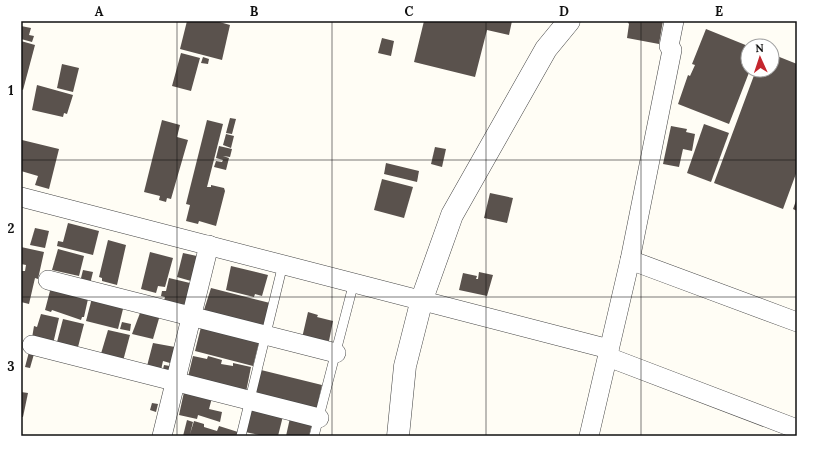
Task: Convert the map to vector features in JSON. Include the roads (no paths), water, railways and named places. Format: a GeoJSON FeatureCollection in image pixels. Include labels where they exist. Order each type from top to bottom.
{"type":"FeatureCollection","features":[{"type":"Feature","properties":{"kind":"street"},"geometry":{"type":"LineString","coordinates":[[398,436],[405,366],[422,299],[452,215],[546,49],[570,21]]}},
{"type":"Feature","properties":{"kind":"street"},"geometry":{"type":"LineString","coordinates":[[589,436],[630,260],[672,50],[669,46],[674,21]]}},
{"type":"Feature","properties":{"kind":"street"},"geometry":{"type":"LineString","coordinates":[[21,197],[422,299],[609,353],[797,429]]}},
{"type":"Feature","properties":{"kind":"street"},"geometry":{"type":"LineString","coordinates":[[162,436],[209,245]]}},
{"type":"Feature","properties":{"kind":"street"},"geometry":{"type":"LineString","coordinates":[[630,260],[797,322]]}},
{"type":"Feature","properties":{"kind":"street"},"geometry":{"type":"LineString","coordinates":[[48,280],[336,353]]}},
{"type":"Feature","properties":{"kind":"street"},"geometry":{"type":"LineString","coordinates":[[32,345],[319,418]]}},
{"type":"Feature","properties":{"kind":"lane"},"geometry":{"type":"LineString","coordinates":[[241,436],[283,264]]}},
{"type":"Feature","properties":{"kind":"lane"},"geometry":{"type":"LineString","coordinates":[[314,436],[354,282]]}}]}
